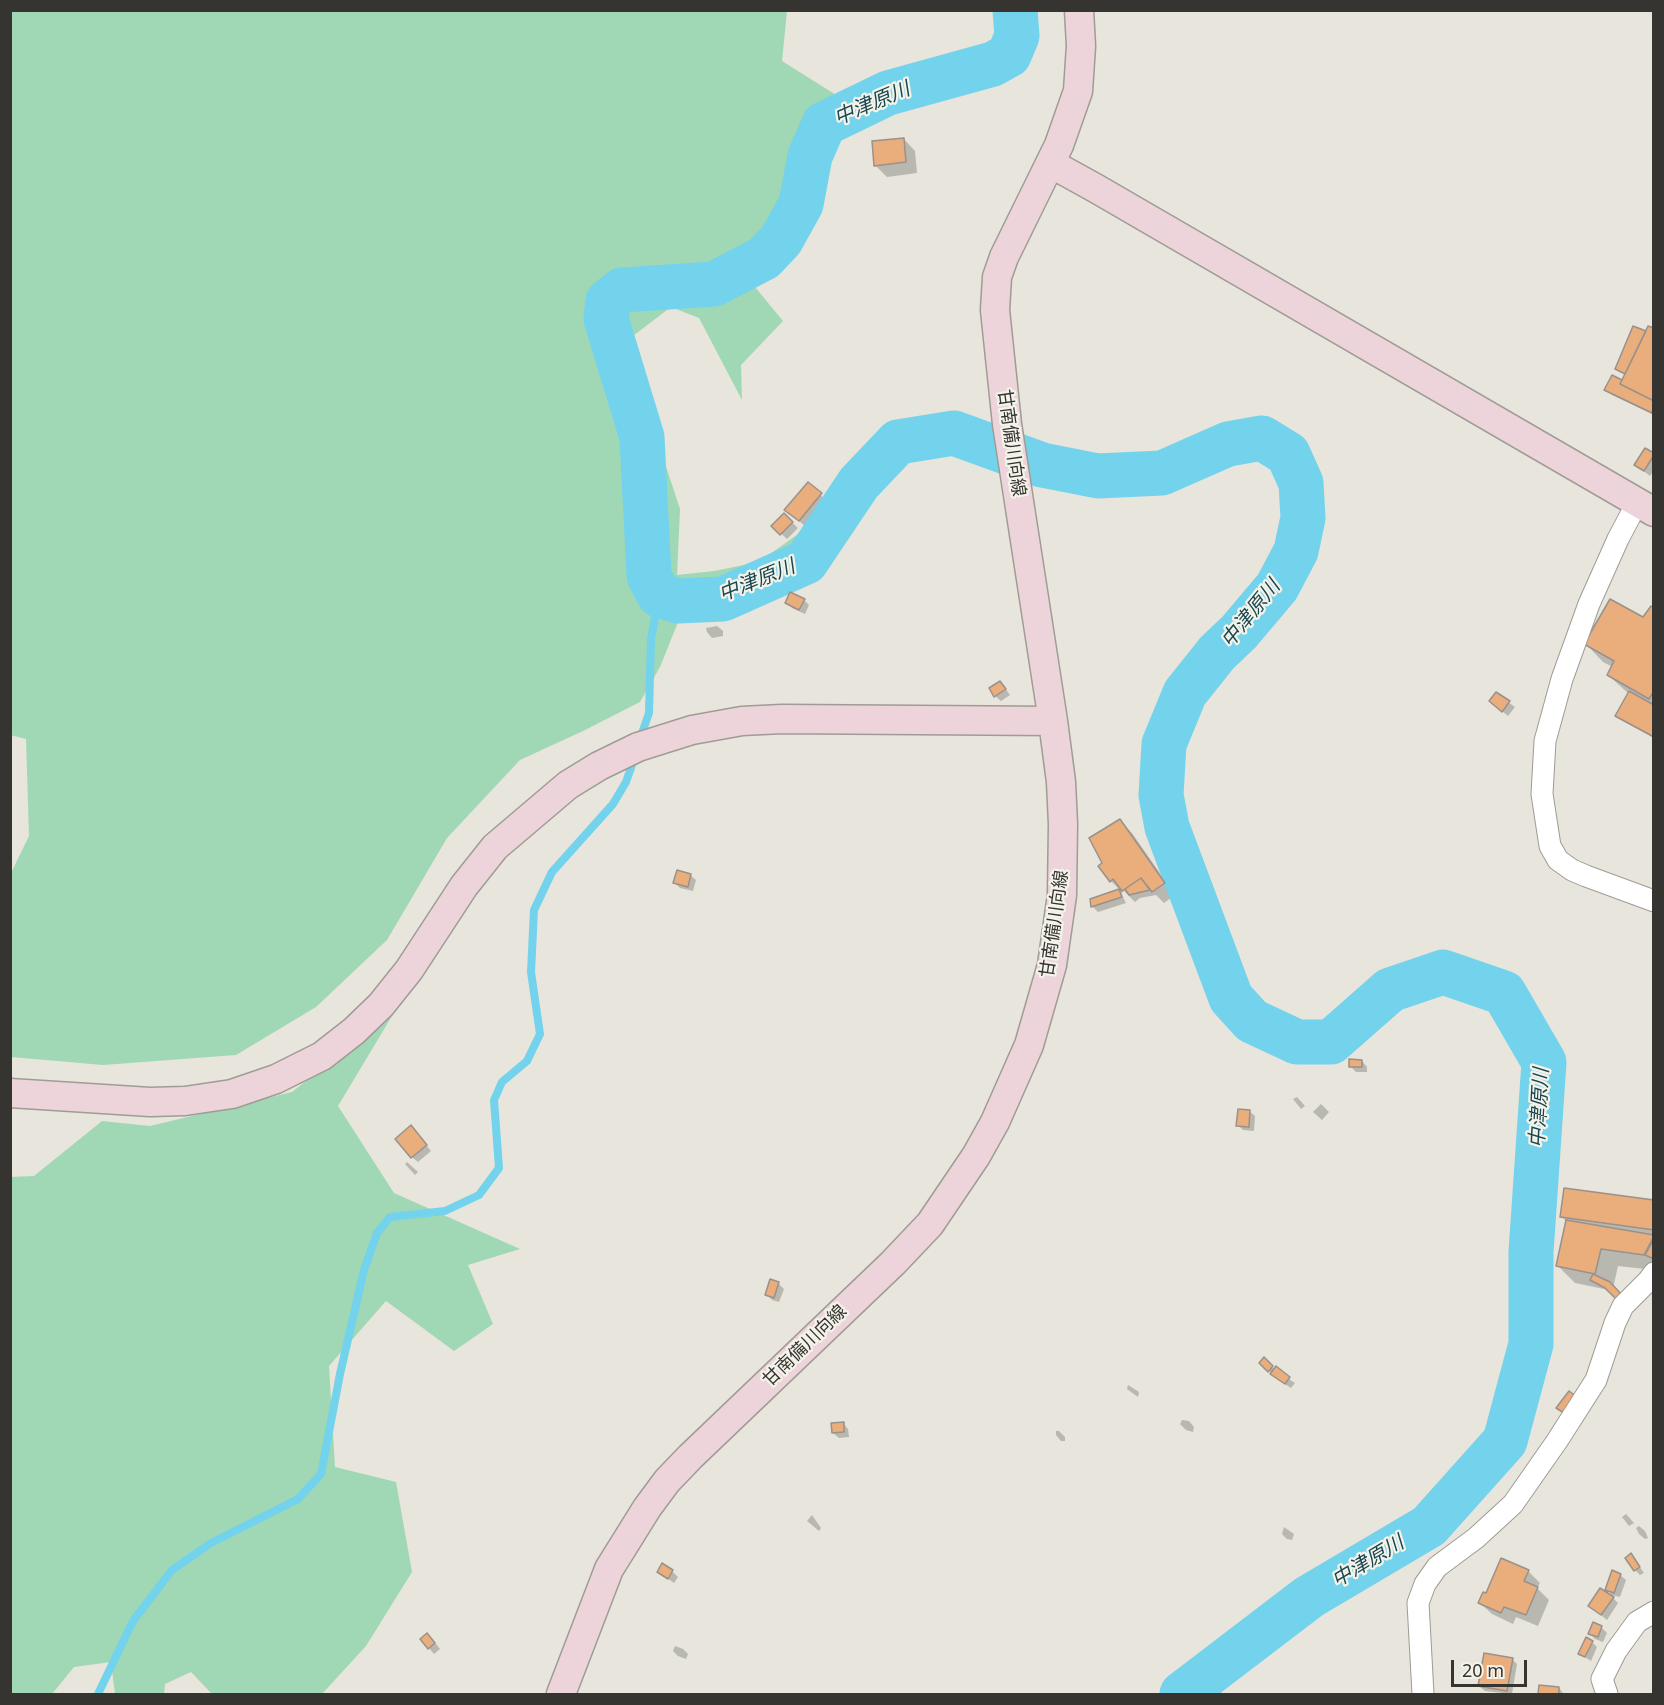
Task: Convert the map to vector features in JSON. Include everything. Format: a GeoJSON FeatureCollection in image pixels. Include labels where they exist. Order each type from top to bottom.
{"type":"FeatureCollection","features":[{"type":"Feature","properties":{"kind":"main road","name":"甘南備川向線"},"geometry":{"type":"LineString","coordinates":[[561,1695],[609,1569],[647,1508],[667,1481],[690,1457],[930,1224],[976,1156],[995,1122],[1032,1036],[1052,965],[1061,904],[1063,824],[1061,783],[1007,424],[995,310],[997,277],[1014,235],[1059,145],[1078,91],[1081,46],[1079,10]]}},
{"type":"Feature","properties":{"kind":"main road"},"geometry":{"type":"LineString","coordinates":[[1050,163],[1645,508]]}},
{"type":"Feature","properties":{"kind":"main road"},"geometry":{"type":"LineString","coordinates":[[10,1093],[150,1102],[185,1101],[232,1094],[276,1079],[322,1056],[354,1031],[381,1005],[409,970],[464,886],[495,847],[568,784],[638,747],[674,735],[742,721],[782,719],[1053,721]]}},
{"type":"Feature","properties":{"kind":"street"},"geometry":{"type":"LineString","coordinates":[[1645,508],[1618,539],[1590,604],[1562,679],[1545,741],[1542,794],[1550,846],[1558,860],[1572,870],[1653,902]]}},
{"type":"Feature","properties":{"kind":"street"},"geometry":{"type":"LineString","coordinates":[[1423,1695],[1418,1603],[1425,1584],[1437,1567],[1476,1538],[1513,1503],[1596,1380],[1623,1306],[1653,1273]]}},
{"type":"Feature","properties":{"kind":"street"},"geometry":{"type":"LineString","coordinates":[[1607,1695],[1602,1678],[1616,1651],[1637,1622],[1653,1612]]}},
{"type":"Feature","properties":{"kind":"green space"},"geometry":{"type":"Polygon","coordinates":[[[11,10],[787,11],[782,61],[841,98],[793,210],[736,264],[783,321],[741,365],[742,400],[699,318],[671,307],[625,342],[680,509],[677,575],[714,571],[759,562],[798,534],[798,550],[748,579],[687,600],[660,667],[640,702],[520,760],[447,838],[387,940],[316,1007],[236,1055],[103,1065],[11,1057],[11,873],[29,836],[26,739],[10,735],[11,10]]]}},
{"type":"Feature","properties":{"kind":"green space"},"geometry":{"type":"Polygon","coordinates":[[[395,1011],[338,1106],[394,1193],[520,1249],[468,1265],[493,1324],[454,1351],[386,1301],[329,1366],[335,1467],[396,1482],[412,1572],[366,1646],[322,1694],[212,1694],[191,1672],[165,1684],[164,1694],[115,1694],[111,1662],[74,1667],[52,1694],[11,1694],[10,1177],[34,1176],[102,1121],[150,1126],[292,1092],[395,1011]]]}},
{"type":"Feature","properties":{"kind":"building"},"geometry":{"type":"Polygon","coordinates":[[[904,138],[906,162],[874,166],[872,141],[904,138]]]}},
{"type":"Feature","properties":{"kind":"building"},"geometry":{"type":"Polygon","coordinates":[[[1633,326],[1646,331],[1625,374],[1615,369],[1633,326]]]}},
{"type":"Feature","properties":{"kind":"building"},"geometry":{"type":"Polygon","coordinates":[[[1648,326],[1654,328],[1654,401],[1620,384],[1648,326]]]}},
{"type":"Feature","properties":{"kind":"building"},"geometry":{"type":"Polygon","coordinates":[[[1612,375],[1622,380],[1620,384],[1654,401],[1652,413],[1604,390],[1612,375]]]}},
{"type":"Feature","properties":{"kind":"building"},"geometry":{"type":"Polygon","coordinates":[[[1645,448],[1654,455],[1644,471],[1634,465],[1645,448]]]}},
{"type":"Feature","properties":{"kind":"building"},"geometry":{"type":"Polygon","coordinates":[[[808,482],[822,493],[799,521],[784,510],[808,482]]]}},
{"type":"Feature","properties":{"kind":"building"},"geometry":{"type":"Polygon","coordinates":[[[784,513],[793,522],[780,535],[771,526],[784,513]]]}},
{"type":"Feature","properties":{"kind":"building"},"geometry":{"type":"Polygon","coordinates":[[[790,592],[805,599],[799,610],[785,603],[790,592]]]}},
{"type":"Feature","properties":{"kind":"building"},"geometry":{"type":"Polygon","coordinates":[[[1610,599],[1643,617],[1651,606],[1654,608],[1654,691],[1649,699],[1607,675],[1614,661],[1584,644],[1610,599]]]}},
{"type":"Feature","properties":{"kind":"building"},"geometry":{"type":"Polygon","coordinates":[[[1000,681],[1006,689],[994,697],[989,688],[1000,681]]]}},
{"type":"Feature","properties":{"kind":"building"},"geometry":{"type":"Polygon","coordinates":[[[1629,691],[1654,705],[1654,737],[1615,716],[1629,691]]]}},
{"type":"Feature","properties":{"kind":"building"},"geometry":{"type":"Polygon","coordinates":[[[1496,692],[1510,701],[1502,712],[1489,701],[1496,692]]]}},
{"type":"Feature","properties":{"kind":"building"},"geometry":{"type":"Polygon","coordinates":[[[1120,819],[1165,883],[1152,892],[1141,878],[1122,891],[1113,879],[1110,882],[1098,866],[1102,863],[1089,838],[1120,819]]]}},
{"type":"Feature","properties":{"kind":"building"},"geometry":{"type":"Polygon","coordinates":[[[677,870],[691,874],[688,887],[673,883],[677,870]]]}},
{"type":"Feature","properties":{"kind":"building"},"geometry":{"type":"Polygon","coordinates":[[[1141,878],[1150,890],[1129,895],[1125,889],[1141,878]]]}},
{"type":"Feature","properties":{"kind":"building"},"geometry":{"type":"Polygon","coordinates":[[[1119,889],[1122,897],[1091,907],[1090,899],[1119,889]]]}},
{"type":"Feature","properties":{"kind":"building"},"geometry":{"type":"Polygon","coordinates":[[[1349,1059],[1362,1060],[1362,1067],[1349,1067],[1349,1059]]]}},
{"type":"Feature","properties":{"kind":"building"},"geometry":{"type":"Polygon","coordinates":[[[1238,1109],[1250,1110],[1249,1127],[1236,1126],[1238,1109]]]}},
{"type":"Feature","properties":{"kind":"building"},"geometry":{"type":"Polygon","coordinates":[[[411,1125],[427,1145],[411,1158],[395,1139],[411,1125]]]}},
{"type":"Feature","properties":{"kind":"building"},"geometry":{"type":"Polygon","coordinates":[[[1564,1188],[1654,1200],[1654,1230],[1560,1217],[1564,1188]]]}},
{"type":"Feature","properties":{"kind":"building"},"geometry":{"type":"Polygon","coordinates":[[[1566,1220],[1654,1236],[1644,1255],[1601,1249],[1595,1274],[1556,1266],[1566,1220]]]}},
{"type":"Feature","properties":{"kind":"building"},"geometry":{"type":"Polygon","coordinates":[[[1654,1239],[1654,1259],[1645,1255],[1654,1239]]]}},
{"type":"Feature","properties":{"kind":"building"},"geometry":{"type":"Polygon","coordinates":[[[1593,1274],[1610,1282],[1623,1296],[1618,1301],[1605,1288],[1590,1280],[1593,1274]]]}},
{"type":"Feature","properties":{"kind":"building"},"geometry":{"type":"Polygon","coordinates":[[[770,1279],[779,1282],[774,1298],[765,1295],[770,1279]]]}},
{"type":"Feature","properties":{"kind":"building"},"geometry":{"type":"Polygon","coordinates":[[[1264,1357],[1273,1366],[1268,1372],[1259,1363],[1264,1357]]]}},
{"type":"Feature","properties":{"kind":"building"},"geometry":{"type":"Polygon","coordinates":[[[1276,1366],[1290,1377],[1285,1384],[1270,1374],[1276,1366]]]}},
{"type":"Feature","properties":{"kind":"building"},"geometry":{"type":"Polygon","coordinates":[[[1569,1391],[1576,1396],[1564,1413],[1556,1408],[1569,1391]]]}},
{"type":"Feature","properties":{"kind":"building"},"geometry":{"type":"Polygon","coordinates":[[[844,1422],[844,1432],[832,1433],[831,1423],[844,1422]]]}},
{"type":"Feature","properties":{"kind":"building"},"geometry":{"type":"Polygon","coordinates":[[[1631,1553],[1640,1567],[1634,1571],[1625,1558],[1631,1553]]]}},
{"type":"Feature","properties":{"kind":"building"},"geometry":{"type":"Polygon","coordinates":[[[1501,1558],[1529,1570],[1524,1581],[1538,1587],[1526,1615],[1504,1607],[1501,1613],[1478,1603],[1483,1592],[1486,1593],[1501,1558]]]}},
{"type":"Feature","properties":{"kind":"building"},"geometry":{"type":"Polygon","coordinates":[[[662,1563],[673,1570],[668,1579],[657,1572],[662,1563]]]}},
{"type":"Feature","properties":{"kind":"building"},"geometry":{"type":"Polygon","coordinates":[[[1612,1570],[1621,1574],[1614,1593],[1605,1590],[1612,1570]]]}},
{"type":"Feature","properties":{"kind":"building"},"geometry":{"type":"Polygon","coordinates":[[[1600,1588],[1614,1597],[1601,1615],[1588,1606],[1600,1588]]]}},
{"type":"Feature","properties":{"kind":"building"},"geometry":{"type":"Polygon","coordinates":[[[1593,1622],[1602,1626],[1598,1637],[1588,1634],[1593,1622]]]}},
{"type":"Feature","properties":{"kind":"building"},"geometry":{"type":"Polygon","coordinates":[[[427,1633],[435,1643],[428,1649],[420,1639],[427,1633]]]}},
{"type":"Feature","properties":{"kind":"building"},"geometry":{"type":"Polygon","coordinates":[[[1586,1637],[1593,1641],[1585,1657],[1578,1654],[1586,1637]]]}},
{"type":"Feature","properties":{"kind":"building"},"geometry":{"type":"Polygon","coordinates":[[[1484,1653],[1513,1658],[1507,1691],[1478,1686],[1484,1653]]]}},
{"type":"Feature","properties":{"kind":"building"},"geometry":{"type":"Polygon","coordinates":[[[1539,1685],[1559,1687],[1559,1694],[1538,1694],[1539,1685]]]}},
{"type":"Feature","properties":{"kind":"waterway","name":"中津原川"},"geometry":{"type":"LineString","coordinates":[[1015,10],[1017,36],[1009,55],[993,64],[888,93],[824,124],[810,156],[801,204],[781,240],[764,258],[714,284],[622,290],[608,301],[606,319],[642,437],[649,576],[659,595],[678,601],[723,599],[806,562],[859,483],[898,442],[954,433],[1042,465],[1098,476],[1162,473],[1228,444],[1262,438],[1288,454],[1301,483],[1303,518],[1296,551],[1277,587],[1239,632],[1217,653],[1185,693],[1164,744],[1161,795],[1167,827],[1231,998],[1252,1021],[1297,1042],[1331,1042],[1390,990],[1443,972],[1504,993],[1544,1062],[1531,1252],[1531,1344],[1505,1441],[1429,1526],[1309,1597],[1182,1694]]}},
{"type":"Feature","properties":{"kind":"waterway"},"geometry":{"type":"LineString","coordinates":[[640,739],[649,713],[651,639],[659,595]]}},
{"type":"Feature","properties":{"kind":"waterway"},"geometry":{"type":"LineString","coordinates":[[98,1694],[133,1621],[172,1570],[211,1543],[298,1499],[321,1474],[340,1374],[364,1270],[377,1233],[390,1217],[445,1211],[479,1195],[499,1168],[494,1100],[502,1082],[527,1061],[540,1034],[531,972],[534,910],[552,872],[613,804],[626,782],[634,759]]}}]}
